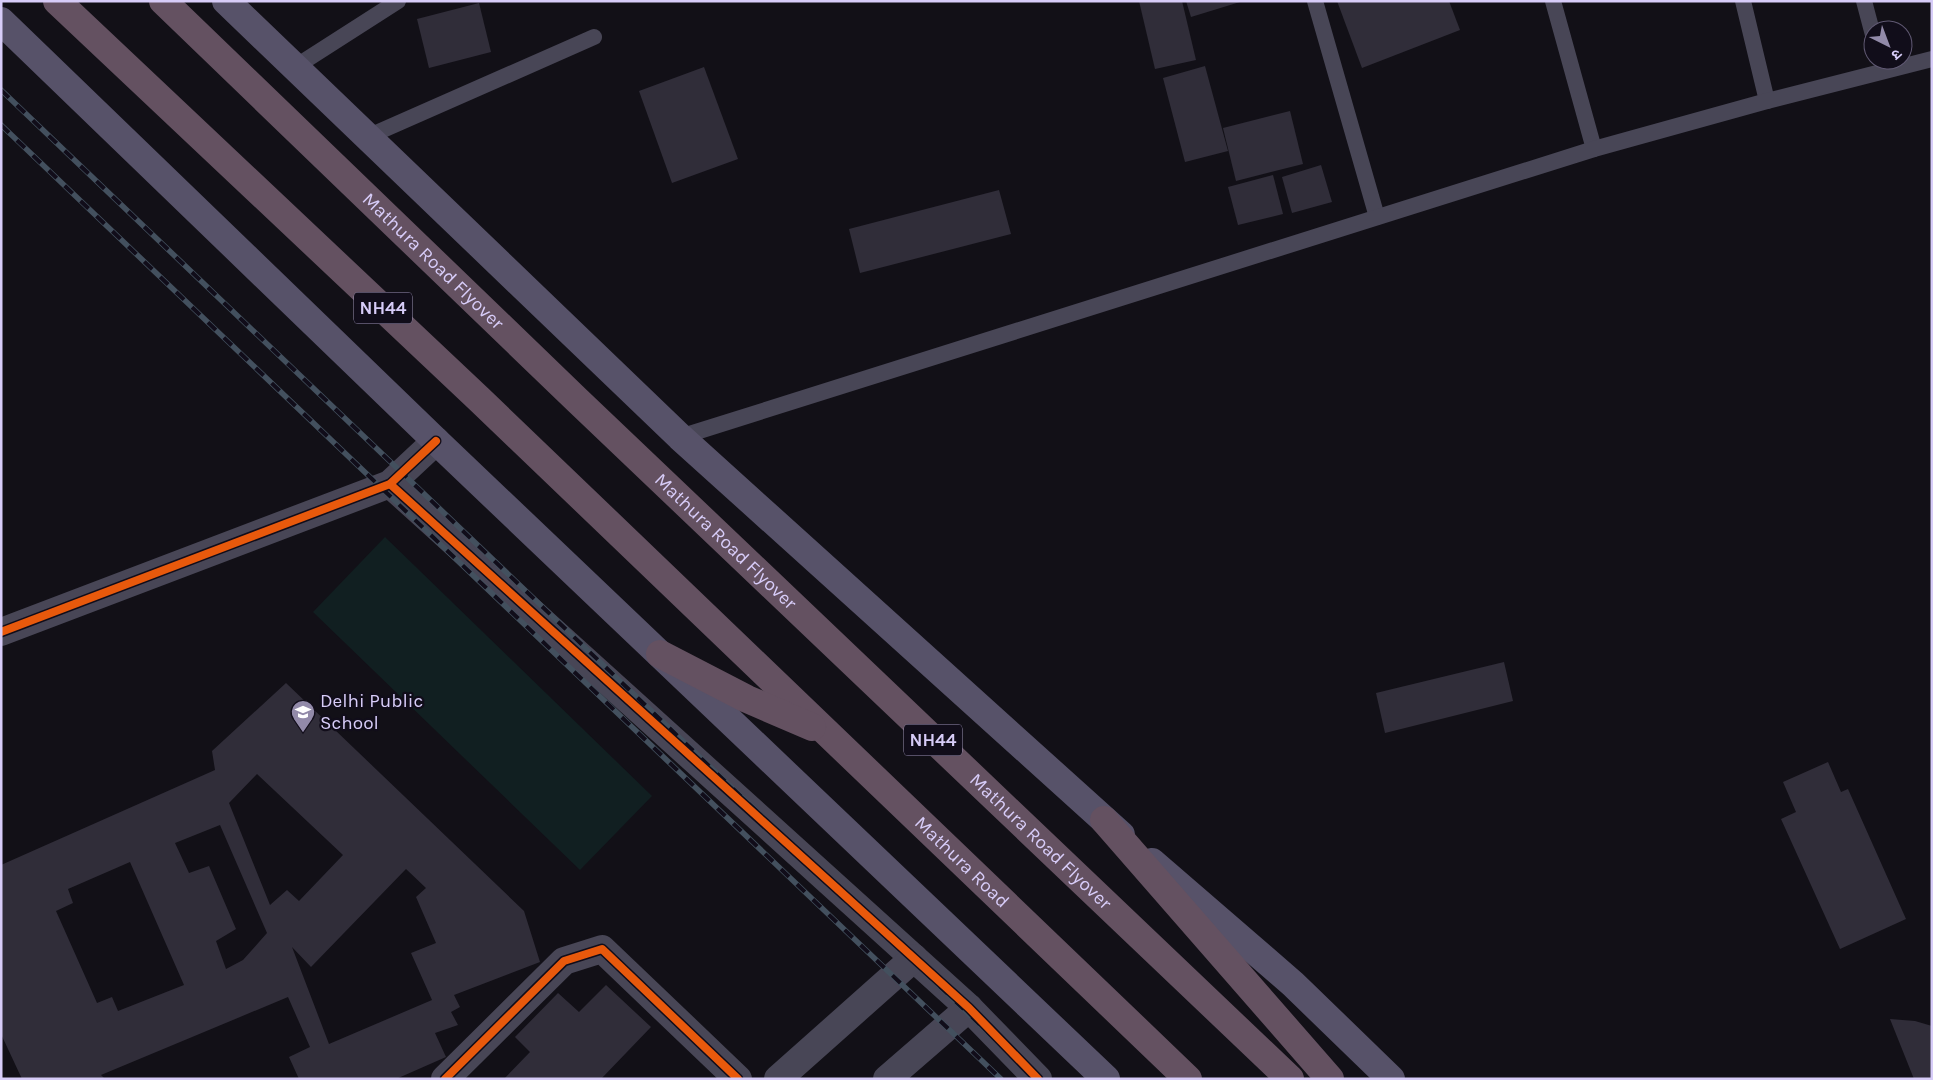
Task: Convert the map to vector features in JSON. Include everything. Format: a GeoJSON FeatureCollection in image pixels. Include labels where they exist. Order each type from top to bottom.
{"type":"FeatureCollection","features":[{"type":"Feature","properties":{"kind":"highway","name":"NH44"},"geometry":{"type":"LineString","coordinates":[[57,1],[479,399],[827,733]]}},
{"type":"Feature","properties":{"kind":"highway","name":"Mathura Road Flyover"},"geometry":{"type":"LineString","coordinates":[[162,1],[577,400],[1290,1079]]}},
{"type":"Feature","properties":{"kind":"highway"},"geometry":{"type":"LineString","coordinates":[[660,654],[747,699],[827,733]]}},
{"type":"Feature","properties":{"kind":"highway","name":"Mathura Road"},"geometry":{"type":"LineString","coordinates":[[827,733],[1095,990]]}},
{"type":"Feature","properties":{"kind":"highway"},"geometry":{"type":"LineString","coordinates":[[1104,820],[1330,1079]]}},
{"type":"Feature","properties":{"kind":"highway","name":"NH44"},"geometry":{"type":"LineString","coordinates":[[1095,990],[1188,1079]]}},
{"type":"Feature","properties":{"kind":"highway"},"geometry":{"type":"LineString","coordinates":[[1095,990],[1158,1079]]}},
{"type":"Feature","properties":{"kind":"main road"},"geometry":{"type":"LineString","coordinates":[[226,1],[680,437],[1104,820],[1293,984],[1390,1079]]}},
{"type":"Feature","properties":{"kind":"main road"},"geometry":{"type":"LineString","coordinates":[[1,22],[436,441],[1106,1079]]}},
{"type":"Feature","properties":{"kind":"street"},"geometry":{"type":"LineString","coordinates":[[1,632],[390,484],[436,441]]}},
{"type":"Feature","properties":{"kind":"street"},"geometry":{"type":"LineString","coordinates":[[390,484],[969,1008],[1038,1079]]}},
{"type":"Feature","properties":{"kind":"street"},"geometry":{"type":"LineString","coordinates":[[445,1079],[564,961],[602,949],[738,1079]]}},
{"type":"Feature","properties":{"kind":"street"},"geometry":{"type":"LineString","coordinates":[[778,1079],[914,958]]}},
{"type":"Feature","properties":{"kind":"street"},"geometry":{"type":"LineString","coordinates":[[887,1079],[969,1008]]}},
{"type":"Feature","properties":{"kind":"lane"},"geometry":{"type":"LineString","coordinates":[[295,67],[398,1]]}},
{"type":"Feature","properties":{"kind":"lane"},"geometry":{"type":"LineString","coordinates":[[1315,1],[1377,217]]}},
{"type":"Feature","properties":{"kind":"lane"},"geometry":{"type":"LineString","coordinates":[[1553,1],[1594,149]]}},
{"type":"Feature","properties":{"kind":"lane"},"geometry":{"type":"LineString","coordinates":[[1743,1],[1767,101]]}},
{"type":"Feature","properties":{"kind":"lane"},"geometry":{"type":"LineString","coordinates":[[1864,1],[1869,20]]}},
{"type":"Feature","properties":{"kind":"lane"},"geometry":{"type":"LineString","coordinates":[[367,137],[594,37]]}},
{"type":"Feature","properties":{"kind":"lane"},"geometry":{"type":"LineString","coordinates":[[1913,61],[1932,59]]}},
{"type":"Feature","properties":{"kind":"lane"},"geometry":{"type":"LineString","coordinates":[[680,437],[1594,149],[1767,101],[1865,70]]}},
{"type":"Feature","properties":{"kind":"shaded area"},"geometry":{"type":"Polygon","coordinates":[[[385,537],[652,796],[580,870],[313,612],[385,537]]]}},
{"type":"Feature","properties":{"kind":"building"},"geometry":{"type":"Polygon","coordinates":[[[1139,1],[1182,1],[1196,60],[1155,69],[1139,1]]]}},
{"type":"Feature","properties":{"kind":"building"},"geometry":{"type":"Polygon","coordinates":[[[1186,1],[1240,1],[1240,2],[1191,17],[1186,1]]]}},
{"type":"Feature","properties":{"kind":"building"},"geometry":{"type":"Polygon","coordinates":[[[1337,1],[1449,1],[1460,30],[1362,68],[1337,1]]]}},
{"type":"Feature","properties":{"kind":"building"},"geometry":{"type":"Polygon","coordinates":[[[479,3],[491,52],[429,68],[417,19],[479,3]]]}},
{"type":"Feature","properties":{"kind":"building"},"geometry":{"type":"Polygon","coordinates":[[[1205,66],[1228,151],[1185,162],[1163,78],[1205,66]]]}},
{"type":"Feature","properties":{"kind":"building"},"geometry":{"type":"Polygon","coordinates":[[[704,67],[738,159],[672,183],[639,91],[704,67]]]}},
{"type":"Feature","properties":{"kind":"building"},"geometry":{"type":"Polygon","coordinates":[[[1290,111],[1303,164],[1236,181],[1223,128],[1290,111]]]}},
{"type":"Feature","properties":{"kind":"building"},"geometry":{"type":"Polygon","coordinates":[[[1321,165],[1332,202],[1292,213],[1282,177],[1321,165]]]}},
{"type":"Feature","properties":{"kind":"building"},"geometry":{"type":"Polygon","coordinates":[[[1273,175],[1283,214],[1238,225],[1228,187],[1273,175]]]}},
{"type":"Feature","properties":{"kind":"building"},"geometry":{"type":"Polygon","coordinates":[[[999,190],[1011,234],[860,273],[849,229],[999,190]]]}},
{"type":"Feature","properties":{"kind":"building"},"geometry":{"type":"Polygon","coordinates":[[[1504,662],[1513,701],[1385,733],[1376,693],[1504,662]]]}},
{"type":"Feature","properties":{"kind":"building"},"geometry":{"type":"Polygon","coordinates":[[[286,683],[524,911],[540,962],[454,995],[460,1007],[451,1012],[458,1025],[435,1033],[446,1057],[396,1079],[299,1079],[289,1057],[310,1047],[288,997],[101,1075],[105,1079],[22,1079],[1,1034],[1,865],[215,770],[212,751],[286,683]],[[257,774],[229,803],[270,905],[287,890],[299,901],[343,855],[257,774]],[[220,825],[175,843],[189,873],[209,866],[236,929],[216,941],[226,969],[243,960],[267,933],[220,825]],[[130,862],[68,889],[73,903],[56,911],[97,1003],[112,997],[118,1011],[184,985],[130,862]],[[406,869],[311,967],[292,947],[329,1044],[432,1000],[411,953],[436,943],[416,897],[426,888],[406,869]]]}},
{"type":"Feature","properties":{"kind":"building"},"geometry":{"type":"Polygon","coordinates":[[[1828,762],[1841,792],[1848,789],[1906,919],[1840,949],[1781,819],[1796,812],[1783,782],[1828,762]]]}},
{"type":"Feature","properties":{"kind":"building"},"geometry":{"type":"Polygon","coordinates":[[[606,985],[651,1027],[601,1079],[504,1079],[530,1052],[515,1037],[558,993],[579,1012],[606,985]]]}},
{"type":"Feature","properties":{"kind":"building"},"geometry":{"type":"Polygon","coordinates":[[[1890,1019],[1915,1021],[1932,1026],[1932,1079],[1914,1079],[1890,1019]]]}},
{"type":"Feature","properties":{"kind":"railway"},"geometry":{"type":"LineString","coordinates":[[1,90],[1037,1079]]}},
{"type":"Feature","properties":{"kind":"railway"},"geometry":{"type":"LineString","coordinates":[[1,125],[1001,1079]]}},
{"type":"Feature","properties":{"kind":"cycle path"},"geometry":{"type":"LineString","coordinates":[[1,632],[390,484],[436,441]]}},
{"type":"Feature","properties":{"kind":"cycle path"},"geometry":{"type":"LineString","coordinates":[[390,484],[969,1008],[1038,1079]]}},
{"type":"Feature","properties":{"kind":"cycle path"},"geometry":{"type":"LineString","coordinates":[[445,1079],[564,961],[602,949],[738,1079]]}},
{"type":"Feature","properties":{"kind":"place","name":"Delhi Public School"},"geometry":{"type":"Point","coordinates":[303,733]}}]}
